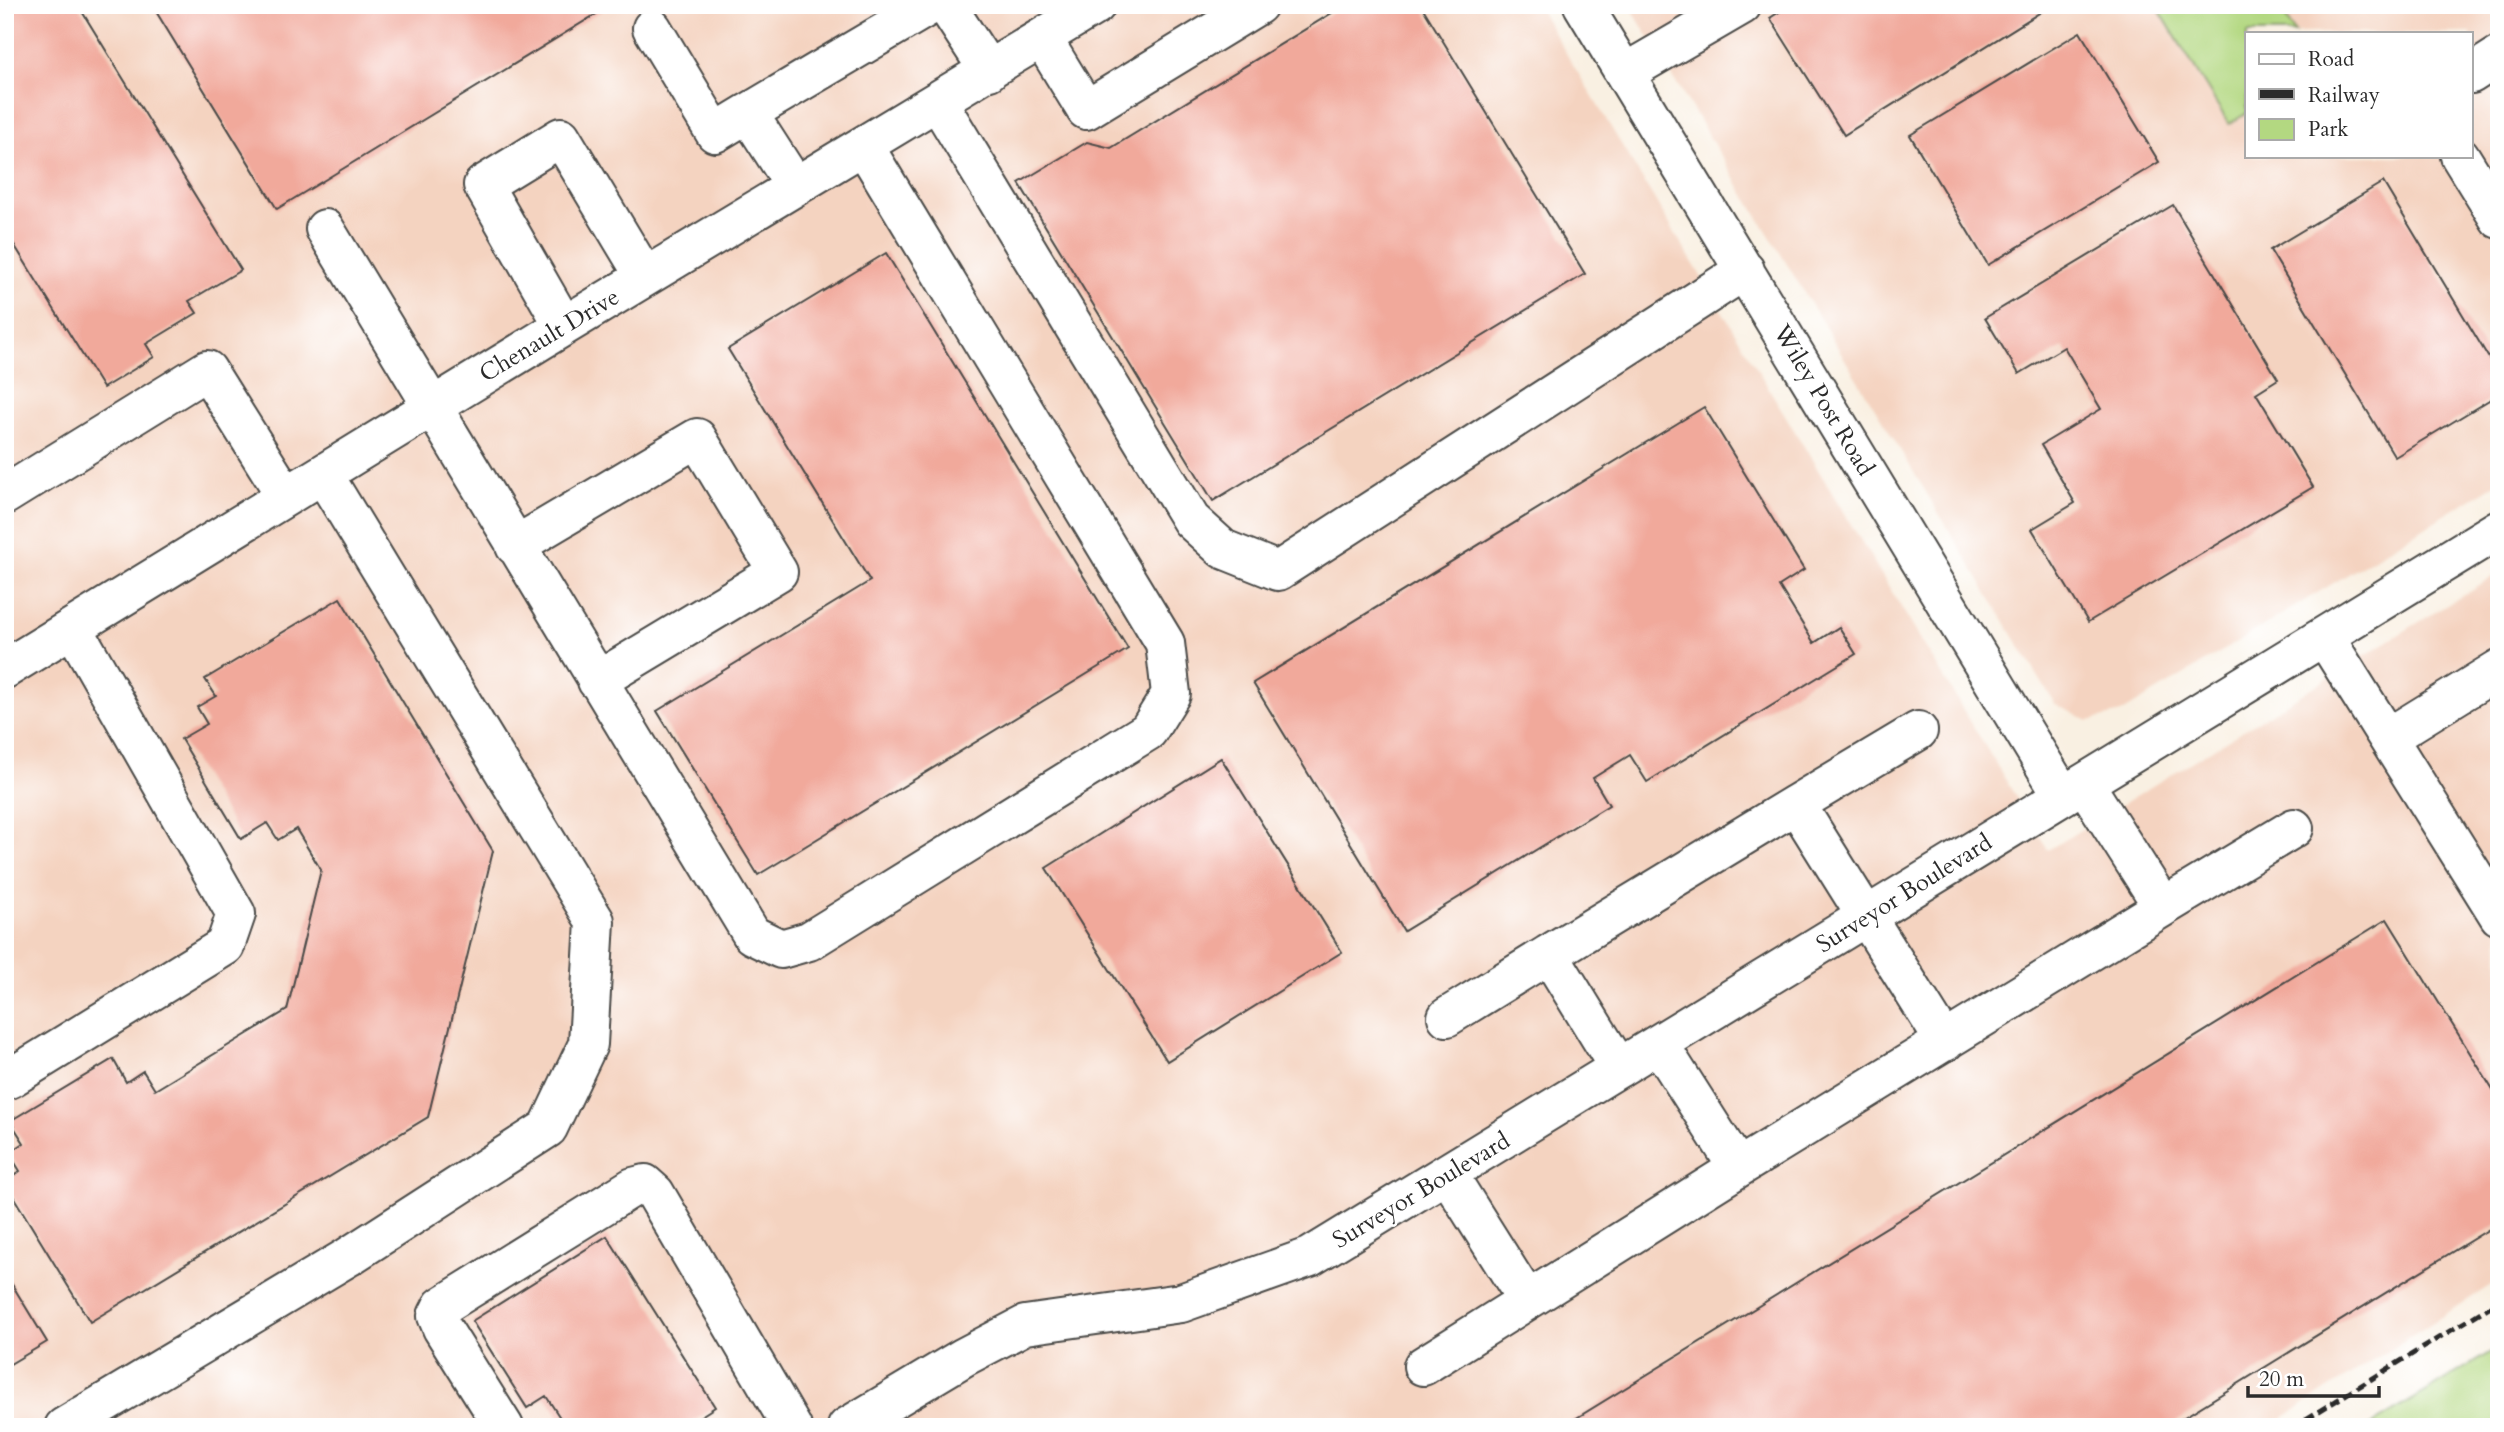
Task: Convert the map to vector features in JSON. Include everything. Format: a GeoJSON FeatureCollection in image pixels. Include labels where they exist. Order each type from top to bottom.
{"type":"FeatureCollection","features":[{"type":"Feature","properties":{"kind":"street"},"geometry":{"type":"LineString","coordinates":[[652,28],[715,133],[932,5]]}},
{"type":"Feature","properties":{"kind":"street"},"geometry":{"type":"LineString","coordinates":[[946,5],[989,71]]}},
{"type":"Feature","properties":{"kind":"street","name":"Chenault Drive"},"geometry":{"type":"LineString","coordinates":[[5,669],[564,326],[1096,5]]}},
{"type":"Feature","properties":{"kind":"street"},"geometry":{"type":"LineString","coordinates":[[1042,38],[1086,110],[1258,5]]}},
{"type":"Feature","properties":{"kind":"street","name":"Wiley Post Road"},"geometry":{"type":"LineString","coordinates":[[1583,5],[1745,270],[2073,790],[2163,907]]}},
{"type":"Feature","properties":{"kind":"street"},"geometry":{"type":"LineString","coordinates":[[1625,73],[1742,5]]}},
{"type":"Feature","properties":{"kind":"street"},"geometry":{"type":"LineString","coordinates":[[2472,73],[2499,56]]}},
{"type":"Feature","properties":{"kind":"street"},"geometry":{"type":"LineString","coordinates":[[938,102],[1191,520],[1223,549],[1278,571],[1745,270]]}},
{"type":"Feature","properties":{"kind":"street"},"geometry":{"type":"LineString","coordinates":[[748,113],[795,186]]}},
{"type":"Feature","properties":{"kind":"street"},"geometry":{"type":"LineString","coordinates":[[564,326],[483,185],[561,137],[645,277]]}},
{"type":"Feature","properties":{"kind":"street"},"geometry":{"type":"LineString","coordinates":[[325,229],[752,935],[781,949],[809,941],[1148,731],[1171,694],[1165,643],[864,146]]}},
{"type":"Feature","properties":{"kind":"street"},"geometry":{"type":"LineString","coordinates":[[2461,158],[2499,219]]}},
{"type":"Feature","properties":{"kind":"street"},"geometry":{"type":"LineString","coordinates":[[5,495],[207,370],[286,496]]}},
{"type":"Feature","properties":{"kind":"street"},"geometry":{"type":"LineString","coordinates":[[515,546],[697,438],[778,572],[597,681]]}},
{"type":"Feature","properties":{"kind":"street"},"geometry":{"type":"LineString","coordinates":[[64,1427],[348,1257],[548,1128],[588,1045],[595,921],[323,474]]}},
{"type":"Feature","properties":{"kind":"street","name":"Surveyor Boulevard"},"geometry":{"type":"LineString","coordinates":[[847,1427],[964,1357],[1025,1325],[1181,1303],[1310,1257],[2499,529]]}},
{"type":"Feature","properties":{"kind":"street"},"geometry":{"type":"LineString","coordinates":[[5,1078],[9,1079],[225,946],[236,914],[73,628]]}},
{"type":"Feature","properties":{"kind":"street"},"geometry":{"type":"LineString","coordinates":[[2324,636],[2499,916]]}},
{"type":"Feature","properties":{"kind":"street"},"geometry":{"type":"LineString","coordinates":[[2389,737],[2499,669]]}},
{"type":"Feature","properties":{"kind":"street"},"geometry":{"type":"LineString","coordinates":[[1447,1017],[1918,731]]}},
{"type":"Feature","properties":{"kind":"street"},"geometry":{"type":"LineString","coordinates":[[1796,804],[1945,1042]]}},
{"type":"Feature","properties":{"kind":"street"},"geometry":{"type":"LineString","coordinates":[[1423,1366],[1738,1168],[2294,828]]}},
{"type":"Feature","properties":{"kind":"street"},"geometry":{"type":"LineString","coordinates":[[1549,954],[1619,1068]]}},
{"type":"Feature","properties":{"kind":"street"},"geometry":{"type":"LineString","coordinates":[[1659,1044],[1738,1168]]}},
{"type":"Feature","properties":{"kind":"street"},"geometry":{"type":"LineString","coordinates":[[1447,1174],[1527,1300]]}},
{"type":"Feature","properties":{"kind":"street"},"geometry":{"type":"LineString","coordinates":[[504,1427],[442,1328],[437,1316],[442,1306],[634,1188],[645,1184],[655,1192],[792,1427]]}},
{"type":"Feature","properties":{"kind":"shaded area"},"geometry":{"type":"Polygon","coordinates":[[[5,5],[1537,5],[2048,850],[2499,573],[2499,1280],[2269,1427],[5,1427],[5,5]]]}},
{"type":"Feature","properties":{"kind":"shaded area"},"geometry":{"type":"Polygon","coordinates":[[[1629,5],[2499,5],[2499,482],[2121,713],[2089,721],[2055,704],[1629,5]]]}},
{"type":"Feature","properties":{"kind":"green space"},"geometry":{"type":"Polygon","coordinates":[[[2156,5],[2278,5],[2294,32],[2245,32],[2245,114],[2229,124],[2156,5]]]}},
{"type":"Feature","properties":{"kind":"green space"},"geometry":{"type":"Polygon","coordinates":[[[2499,1347],[2499,1427],[2368,1427],[2499,1347]]]}},
{"type":"Feature","properties":{"kind":"building"},"geometry":{"type":"Polygon","coordinates":[[[5,5],[78,5],[241,270],[189,301],[197,313],[146,344],[154,357],[103,388],[5,230],[5,5]]]}},
{"type":"Feature","properties":{"kind":"building"},"geometry":{"type":"Polygon","coordinates":[[[152,5],[611,5],[277,209],[152,5]]]}},
{"type":"Feature","properties":{"kind":"building"},"geometry":{"type":"Polygon","coordinates":[[[1345,5],[1421,5],[1585,274],[1213,501],[1019,183],[1087,142],[1111,148],[1345,5]]]}},
{"type":"Feature","properties":{"kind":"building"},"geometry":{"type":"Polygon","coordinates":[[[1790,5],[2052,5],[1844,135],[1770,18],[1790,5]]]}},
{"type":"Feature","properties":{"kind":"building"},"geometry":{"type":"Polygon","coordinates":[[[2080,32],[2159,162],[1988,265],[1910,135],[2080,32]]]}},
{"type":"Feature","properties":{"kind":"building"},"geometry":{"type":"Polygon","coordinates":[[[2383,182],[2499,375],[2499,394],[2395,457],[2270,250],[2383,182]]]}},
{"type":"Feature","properties":{"kind":"building"},"geometry":{"type":"Polygon","coordinates":[[[2173,205],[2278,379],[2256,393],[2313,487],[2088,622],[2032,529],[2075,503],[2041,445],[2101,409],[2064,347],[2019,374],[1985,318],[2173,205]]]}},
{"type":"Feature","properties":{"kind":"building"},"geometry":{"type":"Polygon","coordinates":[[[886,253],[1128,649],[758,875],[657,711],[870,581],[728,349],[886,253]]]}},
{"type":"Feature","properties":{"kind":"building"},"geometry":{"type":"Polygon","coordinates":[[[1704,407],[1804,570],[1779,586],[1814,643],[1839,627],[1856,654],[1647,782],[1630,755],[1593,778],[1609,805],[1404,931],[1253,683],[1704,407]]]}},
{"type":"Feature","properties":{"kind":"building"},"geometry":{"type":"Polygon","coordinates":[[[340,598],[493,851],[428,1117],[90,1322],[5,1183],[20,1171],[9,1153],[24,1143],[10,1121],[113,1059],[126,1082],[143,1071],[155,1090],[287,1010],[321,870],[296,829],[278,840],[267,823],[241,839],[181,739],[207,724],[197,707],[216,696],[205,679],[340,598]]]}},
{"type":"Feature","properties":{"kind":"building"},"geometry":{"type":"Polygon","coordinates":[[[1221,758],[1342,952],[1167,1061],[1046,868],[1221,758]]]}},
{"type":"Feature","properties":{"kind":"building"},"geometry":{"type":"Polygon","coordinates":[[[2387,919],[2499,1100],[2499,1223],[2168,1427],[1562,1427],[2387,919]]]}},
{"type":"Feature","properties":{"kind":"building"},"geometry":{"type":"Polygon","coordinates":[[[607,1236],[715,1407],[684,1427],[566,1427],[546,1396],[527,1408],[472,1321],[607,1236]]]}},
{"type":"Feature","properties":{"kind":"building"},"geometry":{"type":"Polygon","coordinates":[[[5,1273],[47,1342],[5,1367],[5,1273]]]}},
{"type":"Feature","properties":{"kind":"railway"},"geometry":{"type":"LineString","coordinates":[[2293,1427],[2499,1301]]}}]}
